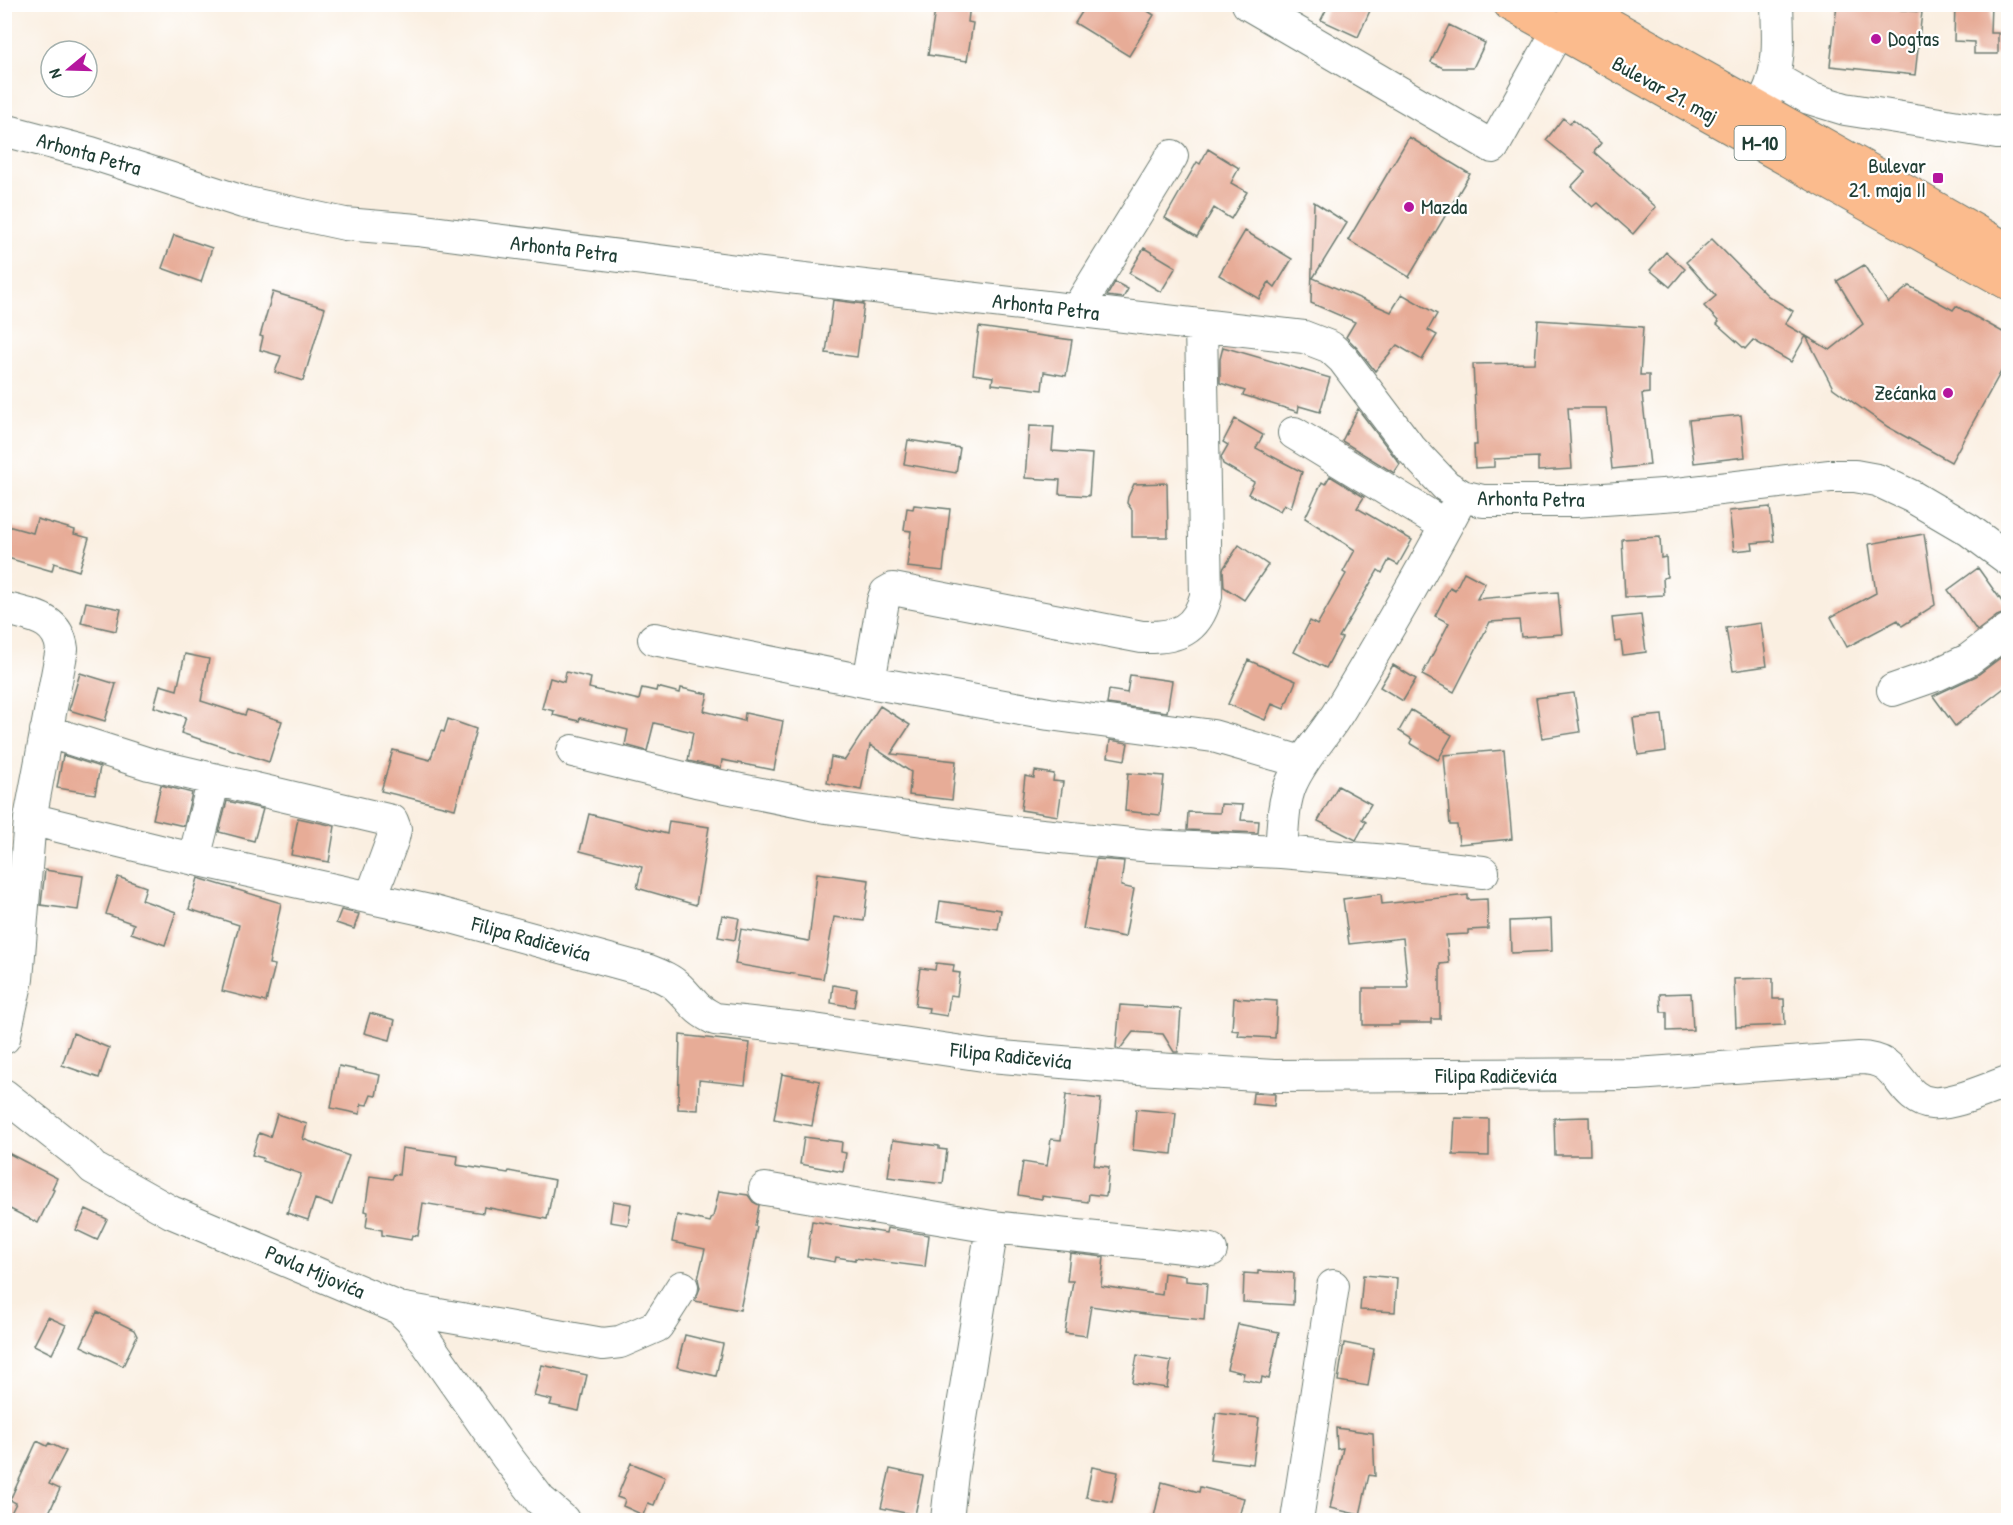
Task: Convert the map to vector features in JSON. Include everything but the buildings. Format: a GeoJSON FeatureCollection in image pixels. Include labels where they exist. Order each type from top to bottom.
{"type":"FeatureCollection","features":[{"type":"Feature","properties":{"kind":"main road","name":"Bulevar 21. maj"},"geometry":{"type":"LineString","coordinates":[[1510,4],[1565,18],[1760,110],[2008,250]]}},
{"type":"Feature","properties":{"kind":"main road","name":"Bulevar 21. maj"},"geometry":{"type":"LineString","coordinates":[[1565,18],[2008,283]]}},
{"type":"Feature","properties":{"kind":"street"},"geometry":{"type":"LineString","coordinates":[[1248,4],[1493,147],[1565,18]]}},
{"type":"Feature","properties":{"kind":"street"},"geometry":{"type":"LineString","coordinates":[[1760,110],[1774,78],[1779,51],[1777,4]]}},
{"type":"Feature","properties":{"kind":"street"},"geometry":{"type":"LineString","coordinates":[[1774,78],[1809,98],[1845,109],[1997,132],[2008,130]]}},
{"type":"Feature","properties":{"kind":"street","name":"Arhonta Petra"},"geometry":{"type":"LineString","coordinates":[[4,130],[91,153],[243,202],[345,224],[417,230],[737,271],[1304,337],[1330,347],[1342,359],[1410,448],[1446,486],[1462,496],[1483,501],[1575,501],[1677,495],[1830,476],[1855,476],[1877,480],[1911,496],[1969,530],[2008,559]]}},
{"type":"Feature","properties":{"kind":"street"},"geometry":{"type":"LineString","coordinates":[[1077,310],[1172,156]]}},
{"type":"Feature","properties":{"kind":"street"},"geometry":{"type":"LineString","coordinates":[[868,682],[883,601],[886,593],[893,589],[1142,637],[1172,635],[1187,629],[1197,620],[1206,596],[1201,325]]}},
{"type":"Feature","properties":{"kind":"street"},"geometry":{"type":"LineString","coordinates":[[1294,433],[1446,526]]}},
{"type":"Feature","properties":{"kind":"street"},"geometry":{"type":"LineString","coordinates":[[1281,852],[1284,814],[1290,786],[1302,762],[1343,705],[1395,618],[1462,496]]}},
{"type":"Feature","properties":{"kind":"street"},"geometry":{"type":"LineString","coordinates":[[4,608],[43,620],[57,631],[62,649],[30,819],[17,978],[4,1038]]}},
{"type":"Feature","properties":{"kind":"street"},"geometry":{"type":"LineString","coordinates":[[1893,690],[1936,675],[1968,660],[2008,630]]}},
{"type":"Feature","properties":{"kind":"street"},"geometry":{"type":"LineString","coordinates":[[654,639],[868,682],[1049,714],[1213,736],[1302,762]]}},
{"type":"Feature","properties":{"kind":"street"},"geometry":{"type":"LineString","coordinates":[[46,732],[149,764],[392,821],[393,838],[371,898]]}},
{"type":"Feature","properties":{"kind":"street"},"geometry":{"type":"LineString","coordinates":[[573,751],[696,782],[826,807],[1012,832],[1151,846],[1281,852],[1387,861],[1483,872]]}},
{"type":"Feature","properties":{"kind":"street"},"geometry":{"type":"LineString","coordinates":[[194,859],[214,779]]}},
{"type":"Feature","properties":{"kind":"street","name":"Filipa Radičevića"},"geometry":{"type":"LineString","coordinates":[[30,819],[194,859],[430,911],[649,971],[668,979],[700,1012],[715,1019],[814,1030],[990,1056],[1132,1068],[1274,1076],[1637,1074],[1859,1058],[1874,1059],[1887,1066],[1910,1093],[1920,1100],[1933,1103],[1950,1101],[2008,1082]]}},
{"type":"Feature","properties":{"kind":"street","name":"Pavla Mijovića"},"geometry":{"type":"LineString","coordinates":[[4,1095],[84,1158],[93,1168],[171,1212],[399,1308],[411,1320],[507,1457],[532,1510],[564,1521]]}},
{"type":"Feature","properties":{"kind":"street"},"geometry":{"type":"LineString","coordinates":[[765,1189],[992,1227],[1212,1250]]}},
{"type":"Feature","properties":{"kind":"street"},"geometry":{"type":"LineString","coordinates":[[947,1521],[952,1474],[992,1227]]}},
{"type":"Feature","properties":{"kind":"street"},"geometry":{"type":"LineString","coordinates":[[1298,1521],[1333,1286]]}},
{"type":"Feature","properties":{"kind":"street"},"geometry":{"type":"LineString","coordinates":[[399,1308],[603,1344],[620,1342],[657,1326],[682,1287]]}},
{"type":"Feature","properties":{"kind":"place","name":"Dogtas"},"geometry":{"type":"Point","coordinates":[1876,39]}},
{"type":"Feature","properties":{"kind":"place","name":"Bulevar 21. maja II"},"geometry":{"type":"Point","coordinates":[1938,178]}},
{"type":"Feature","properties":{"kind":"place","name":"Mazda"},"geometry":{"type":"Point","coordinates":[1409,207]}},
{"type":"Feature","properties":{"kind":"place","name":"Zećanka"},"geometry":{"type":"Point","coordinates":[1948,393]}}]}
